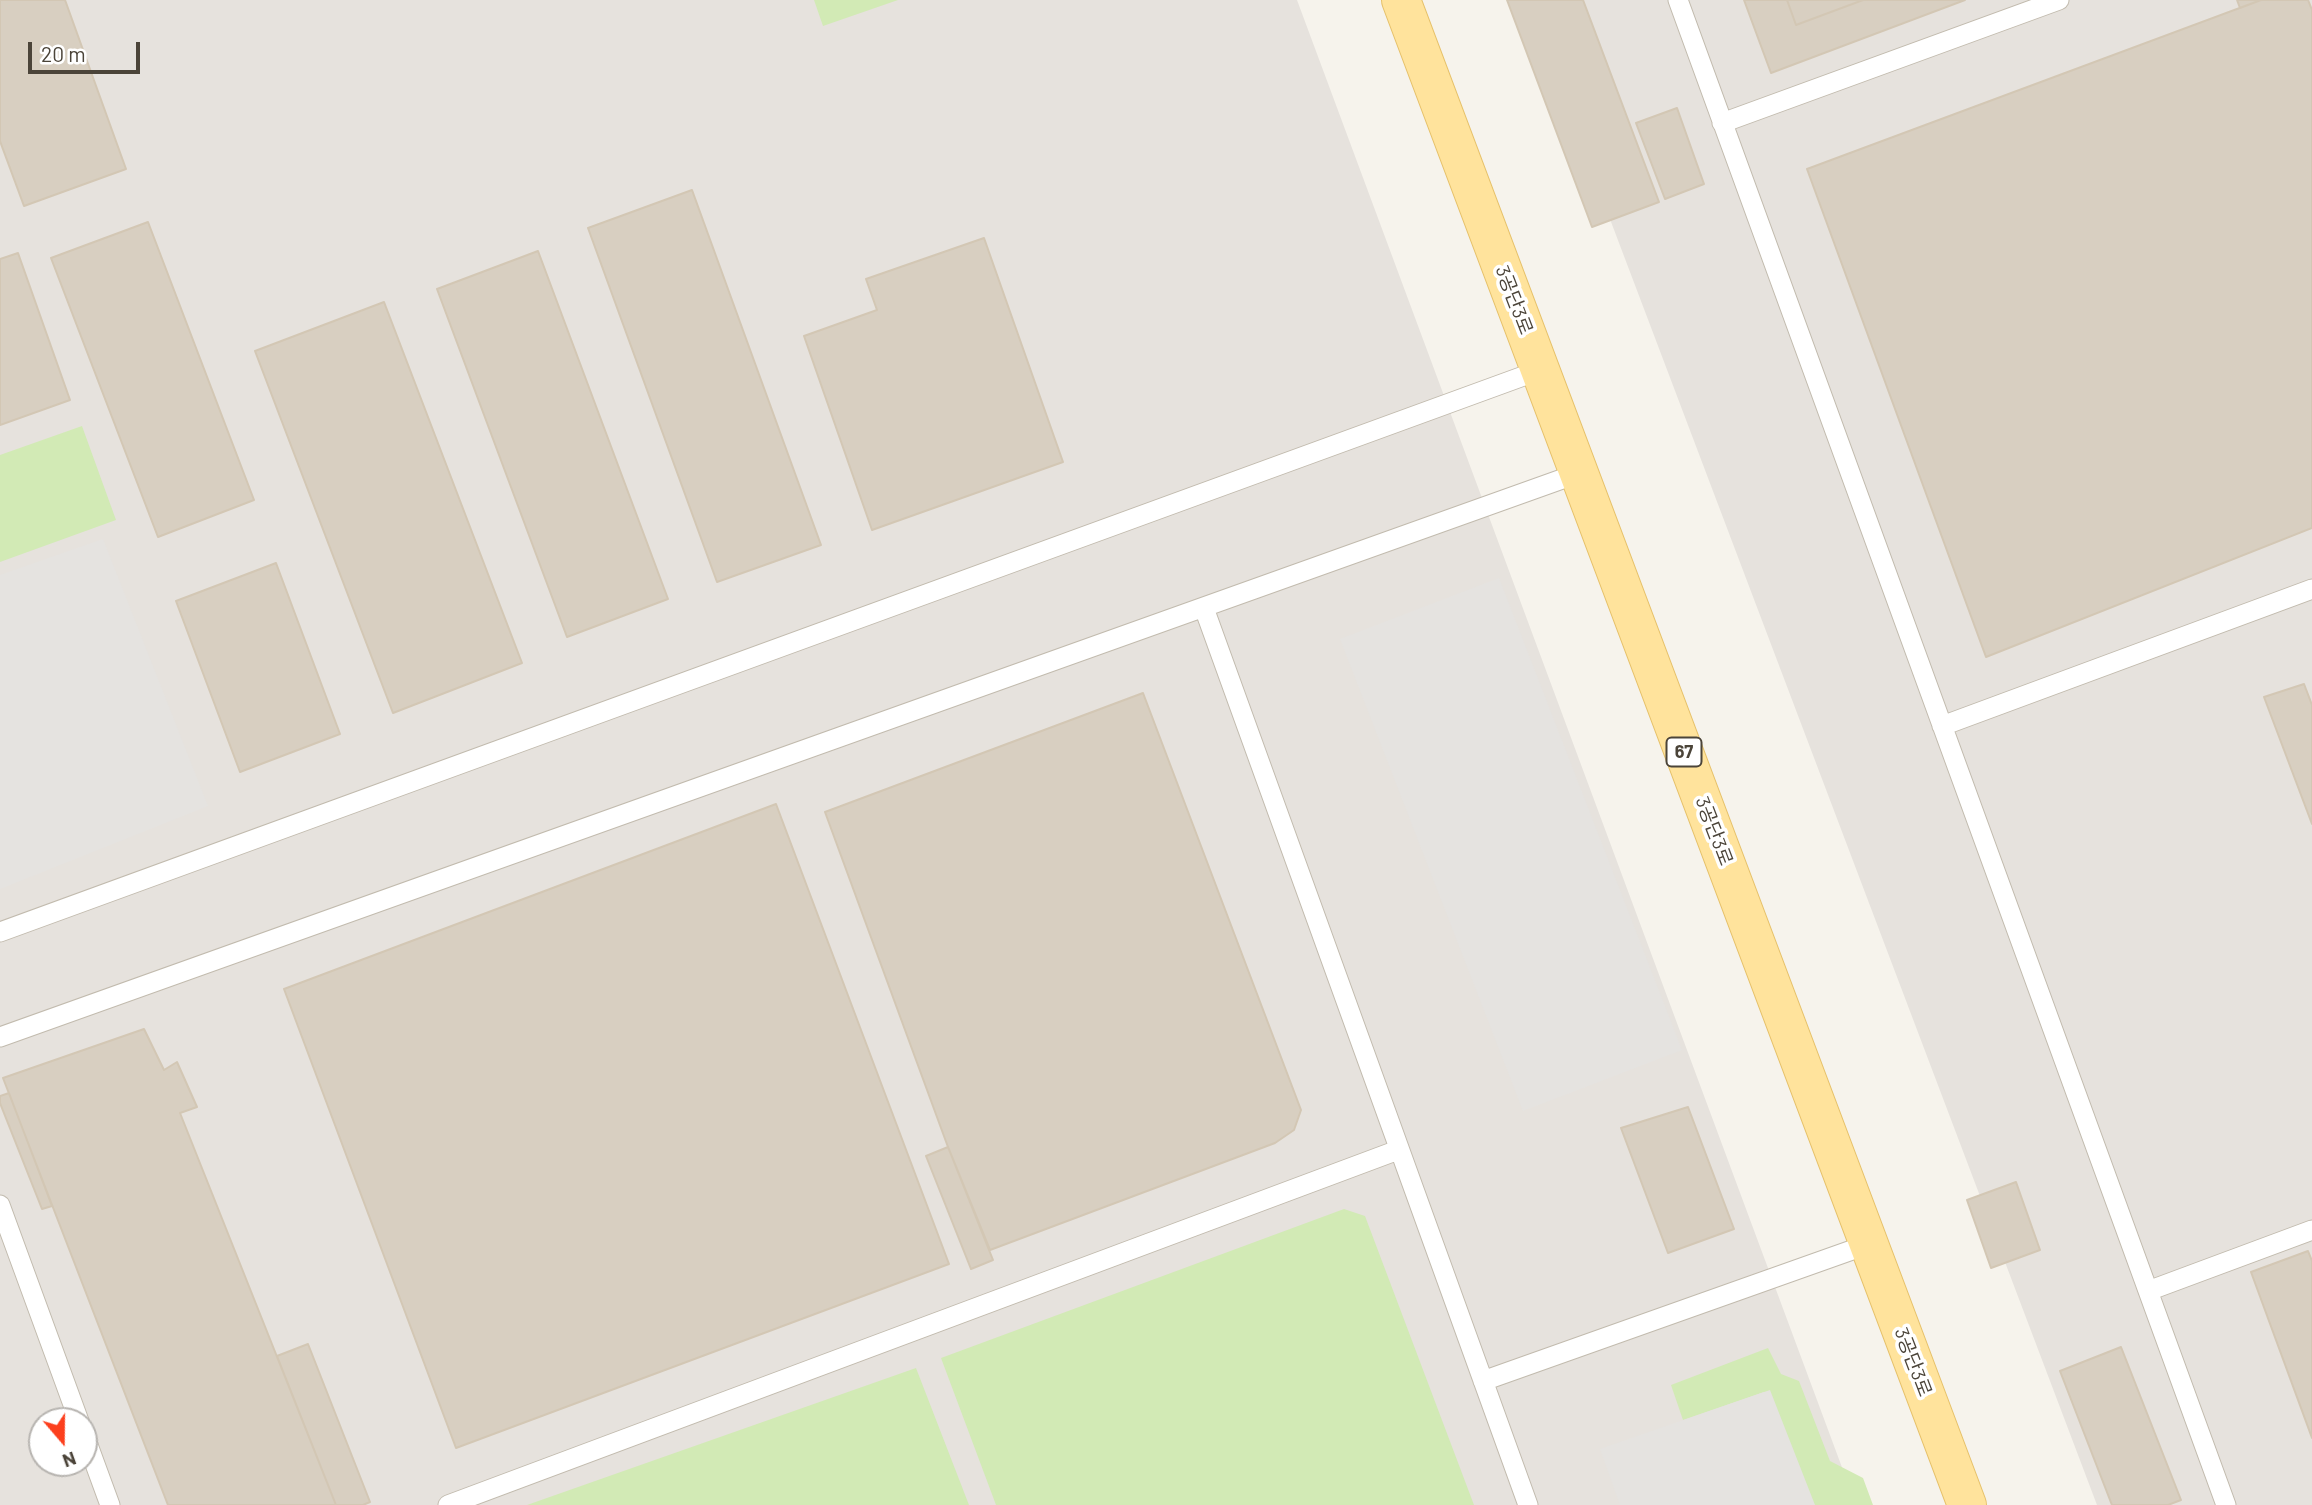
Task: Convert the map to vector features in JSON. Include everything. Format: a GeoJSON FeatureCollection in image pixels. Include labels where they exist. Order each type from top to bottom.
{"type":"FeatureCollection","features":[{"type":"Feature","properties":{"kind":"main road","name":"3공단3로"},"geometry":{"type":"LineString","coordinates":[[1401,0],[1967,1505]]}},
{"type":"Feature","properties":{"kind":"lane"},"geometry":{"type":"LineString","coordinates":[[1678,0],[2226,1505]]}},
{"type":"Feature","properties":{"kind":"lane"},"geometry":{"type":"LineString","coordinates":[[1722,123],[2059,0]]}},
{"type":"Feature","properties":{"kind":"lane"},"geometry":{"type":"LineString","coordinates":[[0,932],[1540,370]]}},
{"type":"Feature","properties":{"kind":"lane"},"geometry":{"type":"LineString","coordinates":[[0,1037],[1579,473]]}},
{"type":"Feature","properties":{"kind":"lane"},"geometry":{"type":"LineString","coordinates":[[1942,726],[2312,589]]}},
{"type":"Feature","properties":{"kind":"lane"},"geometry":{"type":"LineString","coordinates":[[1204,608],[1528,1505]]}},
{"type":"Feature","properties":{"kind":"lane"},"geometry":{"type":"LineString","coordinates":[[448,1505],[1398,1150]]}},
{"type":"Feature","properties":{"kind":"lane"},"geometry":{"type":"LineString","coordinates":[[0,1205],[74,1407]]}},
{"type":"Feature","properties":{"kind":"lane"},"geometry":{"type":"LineString","coordinates":[[2148,1291],[2312,1230]]}},
{"type":"Feature","properties":{"kind":"lane"},"geometry":{"type":"LineString","coordinates":[[1483,1381],[1869,1244]]}},
{"type":"Feature","properties":{"kind":"lane"},"geometry":{"type":"LineString","coordinates":[[98,1472],[110,1505]]}},
{"type":"Feature","properties":{"kind":"shaded area"},"geometry":{"type":"Polygon","coordinates":[[[0,0],[1297,0],[1856,1505],[0,1505],[0,0]]]}},
{"type":"Feature","properties":{"kind":"shaded area"},"geometry":{"type":"Polygon","coordinates":[[[1527,0],[2312,0],[2312,1505],[2097,1505],[1527,0]]]}},
{"type":"Feature","properties":{"kind":"shaded area"},"geometry":{"type":"Polygon","coordinates":[[[103,539],[208,806],[0,889],[0,575],[103,539]]]}},
{"type":"Feature","properties":{"kind":"shaded area"},"geometry":{"type":"Polygon","coordinates":[[[1499,578],[1682,1050],[1523,1111],[1340,639],[1499,578]]]}},
{"type":"Feature","properties":{"kind":"shaded area"},"geometry":{"type":"Polygon","coordinates":[[[1770,1390],[1815,1505],[1620,1505],[1600,1449],[1770,1390]]]}},
{"type":"Feature","properties":{"kind":"green space"},"geometry":{"type":"Polygon","coordinates":[[[814,0],[898,0],[823,26],[814,0]]]}},
{"type":"Feature","properties":{"kind":"green space"},"geometry":{"type":"Polygon","coordinates":[[[82,426],[116,520],[0,562],[0,455],[82,426]]]}},
{"type":"Feature","properties":{"kind":"green space"},"geometry":{"type":"Polygon","coordinates":[[[1344,1209],[1365,1216],[1474,1505],[996,1505],[941,1358],[1344,1209]]]}},
{"type":"Feature","properties":{"kind":"green space"},"geometry":{"type":"Polygon","coordinates":[[[1768,1348],[1781,1374],[1799,1381],[1830,1461],[1863,1478],[1873,1505],[1811,1505],[1764,1392],[1683,1420],[1671,1385],[1768,1348]]]}},
{"type":"Feature","properties":{"kind":"green space"},"geometry":{"type":"Polygon","coordinates":[[[916,1368],[969,1505],[527,1505],[916,1368]]]}},
{"type":"Feature","properties":{"kind":"building"},"geometry":{"type":"Polygon","coordinates":[[[0,0],[65,0],[126,169],[24,206],[0,141],[0,0]]]}},
{"type":"Feature","properties":{"kind":"building"},"geometry":{"type":"Polygon","coordinates":[[[1507,0],[1583,0],[1659,202],[1592,227],[1507,0]]]}},
{"type":"Feature","properties":{"kind":"building"},"geometry":{"type":"Polygon","coordinates":[[[1744,0],[1787,0],[1796,25],[1863,0],[1965,0],[1771,73],[1744,0]]]}},
{"type":"Feature","properties":{"kind":"building"},"geometry":{"type":"Polygon","coordinates":[[[1787,0],[1863,0],[1796,25],[1787,0]]]}},
{"type":"Feature","properties":{"kind":"building"},"geometry":{"type":"Polygon","coordinates":[[[2237,0],[2261,0],[2240,8],[2237,0]]]}},
{"type":"Feature","properties":{"kind":"building"},"geometry":{"type":"Polygon","coordinates":[[[2261,0],[2308,0],[2312,10],[2312,528],[1986,657],[1807,169],[2261,0]]]}},
{"type":"Feature","properties":{"kind":"building"},"geometry":{"type":"Polygon","coordinates":[[[1677,108],[1704,184],[1665,199],[1636,123],[1677,108]]]}},
{"type":"Feature","properties":{"kind":"building"},"geometry":{"type":"Polygon","coordinates":[[[692,190],[821,545],[717,582],[588,228],[692,190]]]}},
{"type":"Feature","properties":{"kind":"building"},"geometry":{"type":"Polygon","coordinates":[[[148,222],[254,500],[158,537],[51,258],[148,222]]]}},
{"type":"Feature","properties":{"kind":"building"},"geometry":{"type":"Polygon","coordinates":[[[984,238],[1063,462],[872,530],[804,336],[877,310],[866,279],[984,238]]]}},
{"type":"Feature","properties":{"kind":"building"},"geometry":{"type":"Polygon","coordinates":[[[538,251],[668,599],[567,637],[437,289],[538,251]]]}},
{"type":"Feature","properties":{"kind":"building"},"geometry":{"type":"Polygon","coordinates":[[[18,253],[70,400],[0,425],[0,259],[18,253]]]}},
{"type":"Feature","properties":{"kind":"building"},"geometry":{"type":"Polygon","coordinates":[[[384,302],[522,663],[393,713],[255,351],[384,302]]]}},
{"type":"Feature","properties":{"kind":"building"},"geometry":{"type":"Polygon","coordinates":[[[276,563],[340,734],[240,772],[176,601],[276,563]]]}},
{"type":"Feature","properties":{"kind":"building"},"geometry":{"type":"Polygon","coordinates":[[[2304,684],[2312,705],[2312,824],[2264,697],[2304,684]]]}},
{"type":"Feature","properties":{"kind":"building"},"geometry":{"type":"Polygon","coordinates":[[[1143,693],[1301,1110],[1294,1130],[1275,1143],[990,1250],[948,1147],[825,812],[1143,693]]]}},
{"type":"Feature","properties":{"kind":"building"},"geometry":{"type":"Polygon","coordinates":[[[776,804],[949,1264],[456,1448],[284,989],[776,804]]]}},
{"type":"Feature","properties":{"kind":"building"},"geometry":{"type":"Polygon","coordinates":[[[144,1029],[164,1070],[177,1062],[197,1107],[180,1113],[336,1505],[168,1505],[3,1078],[144,1029]]]}},
{"type":"Feature","properties":{"kind":"building"},"geometry":{"type":"Polygon","coordinates":[[[9,1093],[52,1206],[42,1209],[0,1103],[0,1096],[9,1093]]]}},
{"type":"Feature","properties":{"kind":"building"},"geometry":{"type":"Polygon","coordinates":[[[1688,1107],[1734,1229],[1668,1253],[1621,1128],[1688,1107]]]}},
{"type":"Feature","properties":{"kind":"building"},"geometry":{"type":"Polygon","coordinates":[[[948,1147],[993,1260],[971,1269],[926,1156],[948,1147]]]}},
{"type":"Feature","properties":{"kind":"building"},"geometry":{"type":"Polygon","coordinates":[[[2016,1182],[2040,1250],[1991,1268],[1967,1200],[2016,1182]]]}},
{"type":"Feature","properties":{"kind":"building"},"geometry":{"type":"Polygon","coordinates":[[[2308,1251],[2312,1261],[2312,1438],[2251,1272],[2308,1251]]]}},
{"type":"Feature","properties":{"kind":"building"},"geometry":{"type":"Polygon","coordinates":[[[308,1344],[370,1502],[363,1505],[336,1505],[277,1356],[308,1344]]]}},
{"type":"Feature","properties":{"kind":"building"},"geometry":{"type":"Polygon","coordinates":[[[2121,1347],[2181,1500],[2168,1505],[2112,1505],[2060,1371],[2121,1347]]]}}]}
